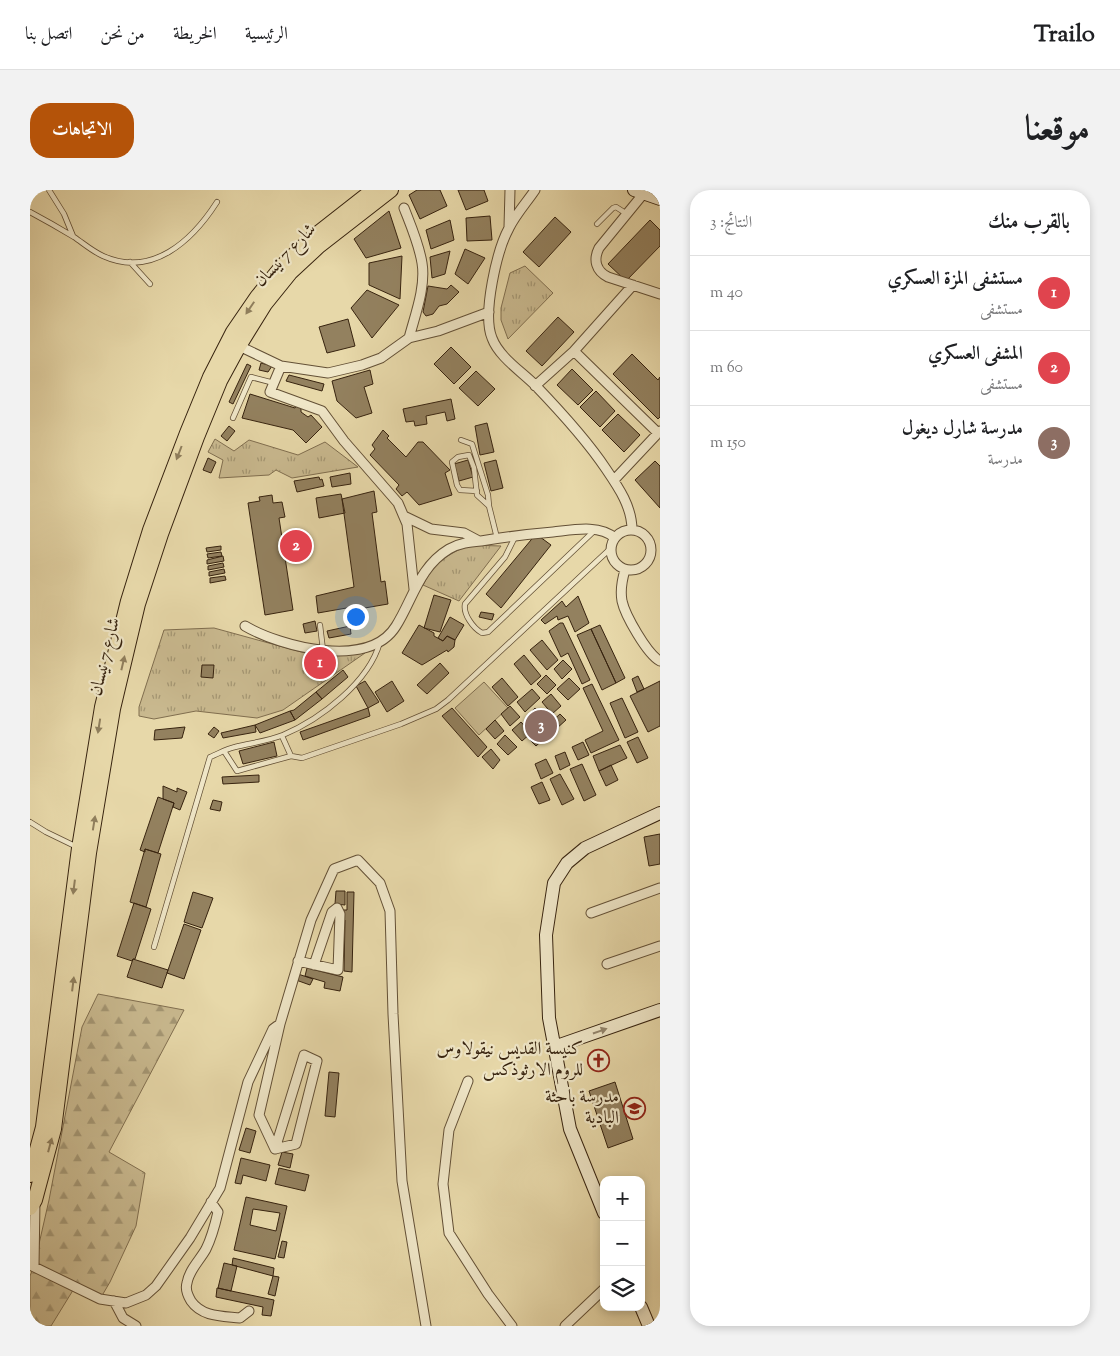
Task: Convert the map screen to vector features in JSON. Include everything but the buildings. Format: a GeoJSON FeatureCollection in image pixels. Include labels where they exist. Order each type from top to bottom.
{"type":"FeatureCollection","features":[{"type":"Feature","properties":{"kind":"main road","name":"شارع 7 نيسان"},"geometry":{"type":"LineString","coordinates":[[32,1204],[54,1129],[84,850],[102,707],[128,601],[154,521],[210,377],[233,332],[270,280],[288,260],[313,237],[373,190]]}},
{"type":"Feature","properties":{"kind":"main road","name":"شارع 7 نيسان"},"geometry":{"type":"LineString","coordinates":[[30,1175],[44,1126],[84,850],[113,709],[138,604],[161,534],[220,381],[265,304],[290,273],[318,246],[391,190]]}},
{"type":"Feature","properties":{"kind":"street"},"geometry":{"type":"LineString","coordinates":[[509,227],[510,190]]}},
{"type":"Feature","properties":{"kind":"street"},"geometry":{"type":"LineString","coordinates":[[535,190],[509,227],[498,260],[489,312],[489,330],[496,347],[535,386],[586,444],[614,480],[628,506],[632,530]]}},
{"type":"Feature","properties":{"kind":"street"},"geometry":{"type":"LineString","coordinates":[[660,199],[639,192],[627,214],[599,248],[596,260],[598,268],[604,274],[660,294]]}},
{"type":"Feature","properties":{"kind":"street"},"geometry":{"type":"LineString","coordinates":[[404,208],[420,251],[423,265],[422,285],[409,338]]}},
{"type":"Feature","properties":{"kind":"street"},"geometry":{"type":"LineString","coordinates":[[535,386],[574,351],[633,285]]}},
{"type":"Feature","properties":{"kind":"street"},"geometry":{"type":"LineString","coordinates":[[239,346],[281,366],[328,373],[362,365],[381,358],[409,338],[438,331],[489,312]]}},
{"type":"Feature","properties":{"kind":"street"},"geometry":{"type":"LineString","coordinates":[[574,351],[659,432],[614,480]]}},
{"type":"Feature","properties":{"kind":"street"},"geometry":{"type":"LineString","coordinates":[[281,366],[270,392],[322,411],[344,441],[394,498],[404,516],[408,533],[414,590]]}},
{"type":"Feature","properties":{"kind":"street"},"geometry":{"type":"LineString","coordinates":[[404,516],[430,529],[464,534],[479,541]]}},
{"type":"Feature","properties":{"kind":"street"},"geometry":{"type":"LineString","coordinates":[[245,626],[266,636],[308,649],[342,651],[362,648],[380,642],[396,626],[425,571],[440,556],[457,544],[516,536],[595,530],[606,532],[615,538]]}},
{"type":"Feature","properties":{"kind":"street"},"geometry":{"type":"LineString","coordinates":[[632,530],[643,534],[655,548],[643,566],[632,570],[625,570],[616,564],[611,554],[611,548],[615,538],[626,531],[632,530]]}},
{"type":"Feature","properties":{"kind":"street"},"geometry":{"type":"LineString","coordinates":[[625,570],[622,585],[624,609],[649,652],[660,661]]}},
{"type":"Feature","properties":{"kind":"street"},"geometry":{"type":"LineString","coordinates":[[600,1203],[570,1129],[549,1018],[546,935],[554,883],[567,863],[585,848],[660,813]]}},
{"type":"Feature","properties":{"kind":"street"},"geometry":{"type":"LineString","coordinates":[[275,1149],[259,1115],[280,1024],[298,961],[311,920],[334,869],[358,860],[380,883],[390,911],[393,1014],[402,1181],[426,1326]]}},
{"type":"Feature","properties":{"kind":"street"},"geometry":{"type":"LineString","coordinates":[[591,913],[660,888]]}},
{"type":"Feature","properties":{"kind":"street"},"geometry":{"type":"LineString","coordinates":[[298,961],[314,965],[338,970],[340,914],[337,908],[332,912],[314,965]]}},
{"type":"Feature","properties":{"kind":"street"},"geometry":{"type":"LineString","coordinates":[[607,964],[660,946]]}},
{"type":"Feature","properties":{"kind":"street"},"geometry":{"type":"LineString","coordinates":[[554,1047],[660,1010]]}},
{"type":"Feature","properties":{"kind":"street"},"geometry":{"type":"LineString","coordinates":[[32,1204],[32,1266],[100,1299],[126,1303],[146,1295],[156,1286],[190,1238],[220,1188],[248,1082],[273,1029],[280,1024]]}},
{"type":"Feature","properties":{"kind":"street"},"geometry":{"type":"LineString","coordinates":[[304,1055],[317,1060],[296,1144],[275,1149],[304,1055]]}},
{"type":"Feature","properties":{"kind":"street"},"geometry":{"type":"LineString","coordinates":[[468,1081],[449,1130],[443,1184],[449,1233],[488,1294],[512,1326]]}},
{"type":"Feature","properties":{"kind":"street"},"geometry":{"type":"LineString","coordinates":[[211,1202],[218,1212],[215,1228],[186,1283],[188,1296],[195,1307],[206,1314],[240,1318],[249,1311]]}},
{"type":"Feature","properties":{"kind":"street"},"geometry":{"type":"LineString","coordinates":[[565,1326],[600,1293]]}},
{"type":"Feature","properties":{"kind":"street"},"geometry":{"type":"LineString","coordinates":[[114,1301],[123,1318],[136,1326]]}},
{"type":"Feature","properties":{"kind":"street"},"geometry":{"type":"LineString","coordinates":[[643,1311],[649,1326]]}},
{"type":"Feature","properties":{"kind":"lane"},"geometry":{"type":"LineString","coordinates":[[49,190],[64,214],[73,236]]}},
{"type":"Feature","properties":{"kind":"lane"},"geometry":{"type":"LineString","coordinates":[[30,212],[73,236],[103,256],[130,262],[140,262],[156,258],[174,249],[199,228],[217,202]]}},
{"type":"Feature","properties":{"kind":"lane"},"geometry":{"type":"LineString","coordinates":[[597,224],[613,208],[616,207],[627,214]]}},
{"type":"Feature","properties":{"kind":"lane"},"geometry":{"type":"LineString","coordinates":[[130,262],[150,284]]}},
{"type":"Feature","properties":{"kind":"lane"},"geometry":{"type":"LineString","coordinates":[[232,418],[251,377],[274,383]]}},
{"type":"Feature","properties":{"kind":"lane"},"geometry":{"type":"LineString","coordinates":[[461,440],[472,444],[488,495],[489,506],[498,538]]}},
{"type":"Feature","properties":{"kind":"lane"},"geometry":{"type":"LineString","coordinates":[[477,490],[460,490],[457,485],[452,462],[458,457],[468,455],[474,468],[477,490],[477,495],[489,506]]}},
{"type":"Feature","properties":{"kind":"lane"},"geometry":{"type":"LineString","coordinates":[[516,536],[504,557],[465,604],[465,612],[476,630],[482,633],[488,632],[595,530]]}},
{"type":"Feature","properties":{"kind":"lane"},"geometry":{"type":"LineString","coordinates":[[224,751],[237,771],[291,756],[297,758],[306,757],[401,724],[442,705],[611,548]]}},
{"type":"Feature","properties":{"kind":"lane"},"geometry":{"type":"LineString","coordinates":[[320,625],[323,651]]}},
{"type":"Feature","properties":{"kind":"lane"},"geometry":{"type":"LineString","coordinates":[[154,947],[210,757],[224,751],[282,736],[320,714],[346,693],[369,667],[380,642]]}},
{"type":"Feature","properties":{"kind":"lane"},"geometry":{"type":"LineString","coordinates":[[282,736],[291,756]]}},
{"type":"Feature","properties":{"kind":"lane"},"geometry":{"type":"LineString","coordinates":[[30,822],[46,832],[84,850]]}},
{"type":"Feature","properties":{"kind":"green space"},"geometry":{"type":"Polygon","coordinates":[[[525,266],[553,293],[508,339],[501,320],[501,308],[510,273],[525,266]]]}},
{"type":"Feature","properties":{"kind":"green space"},"geometry":{"type":"Polygon","coordinates":[[[215,439],[234,451],[249,440],[298,455],[325,442],[358,467],[292,478],[276,470],[269,475],[219,478],[223,460],[208,452],[215,439]]]}},
{"type":"Feature","properties":{"kind":"green space"},"geometry":{"type":"Polygon","coordinates":[[[470,545],[501,546],[459,601],[423,585],[432,570],[442,560],[470,545]]]}},
{"type":"Feature","properties":{"kind":"green space"},"geometry":{"type":"Polygon","coordinates":[[[214,628],[316,656],[365,653],[283,710],[257,718],[196,711],[154,719],[139,716],[139,707],[164,630],[214,628]]]}},
{"type":"Feature","properties":{"kind":"green space"},"geometry":{"type":"Polygon","coordinates":[[[484,682],[508,708],[479,735],[455,708],[484,682]]]}},
{"type":"Feature","properties":{"kind":"green space"},"geometry":{"type":"Polygon","coordinates":[[[98,994],[184,1010],[109,1152],[145,1173],[136,1226],[110,1282],[100,1299],[75,1287],[51,1326],[30,1326],[30,1276],[49,1200],[82,1027],[98,994]]]}},
{"type":"Feature","properties":{"kind":"place","name":"المشفى العسكري"},"geometry":{"type":"Point","coordinates":[296,546]}},
{"type":"Feature","properties":{"kind":"place","name":"مستشفى المزة العسكري"},"geometry":{"type":"Point","coordinates":[320,663]}},
{"type":"Feature","properties":{"kind":"place","name":"مدرسة شارل ديغول"},"geometry":{"type":"Point","coordinates":[541,726]}},
{"type":"Feature","properties":{"kind":"place","name":"كنيسة القديس نيقولاوس للروم الارثوذكس"},"geometry":{"type":"Point","coordinates":[599,1060]}},
{"type":"Feature","properties":{"kind":"place","name":"مدرسة باحثة البادية"},"geometry":{"type":"Point","coordinates":[635,1108]}}]}
